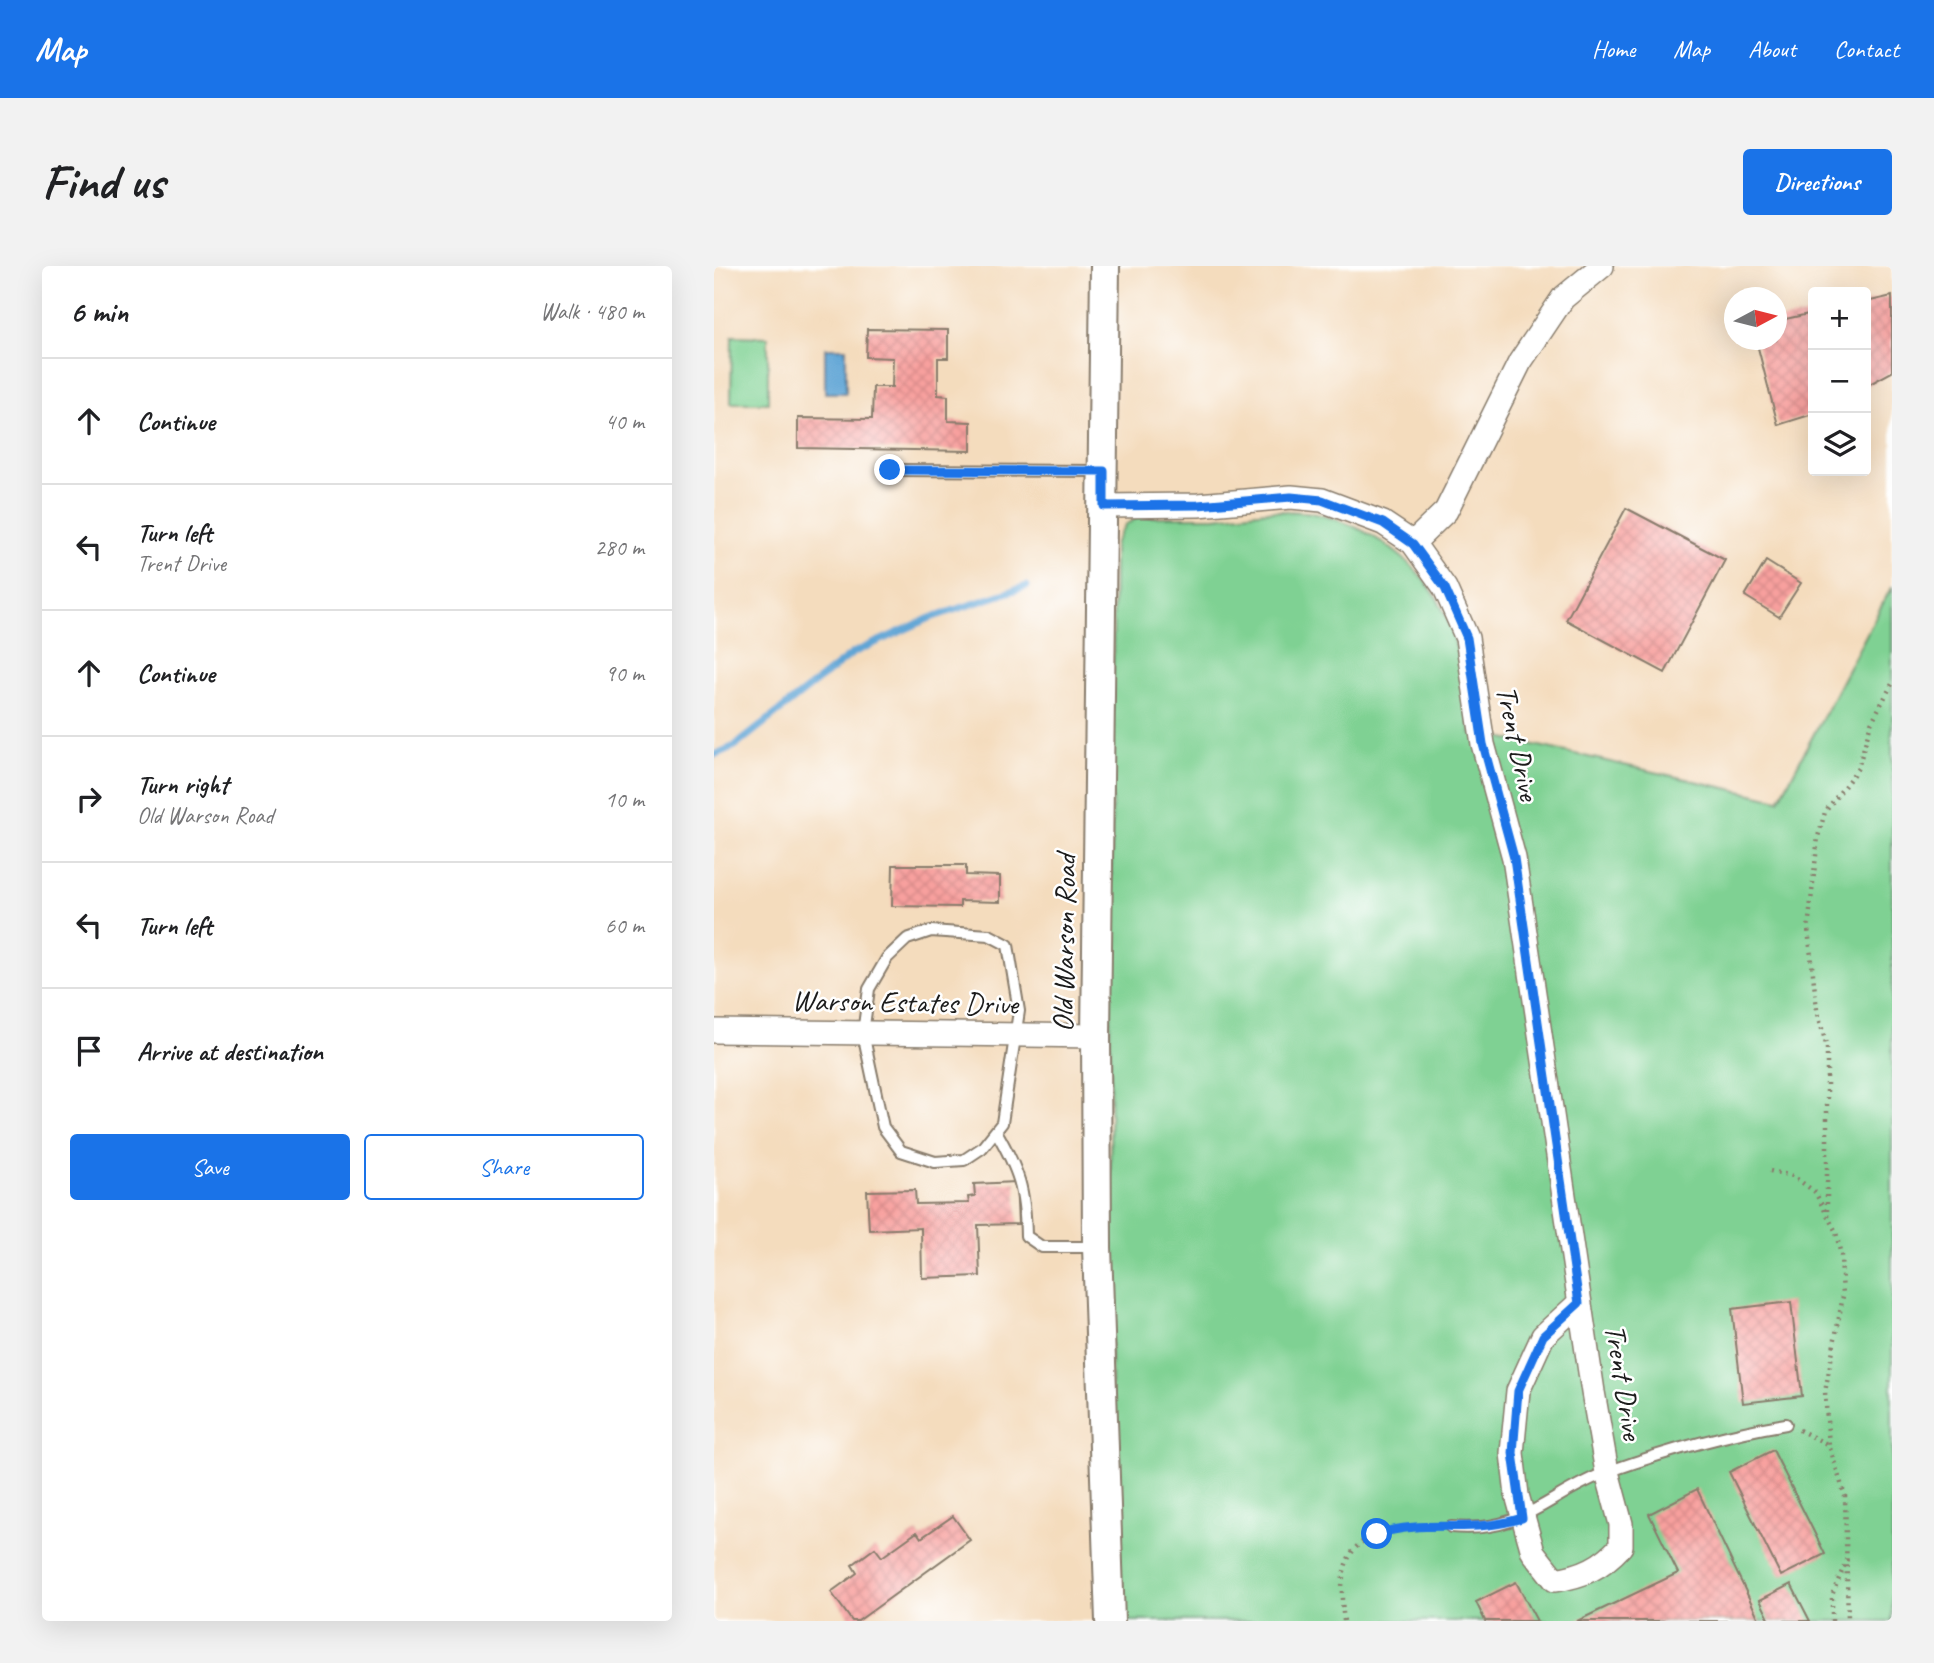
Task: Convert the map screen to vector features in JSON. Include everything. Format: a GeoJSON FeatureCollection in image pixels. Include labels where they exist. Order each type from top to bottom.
{"type":"FeatureCollection","features":[{"type":"Feature","properties":{"kind":"street","name":"Old Warson Road"},"geometry":{"type":"LineString","coordinates":[[1105,266],[1096,1036],[1097,1247],[1110,1621]]}},
{"type":"Feature","properties":{"kind":"street"},"geometry":{"type":"LineString","coordinates":[[1413,544],[1446,511],[1520,362],[1563,298],[1602,266]]}},
{"type":"Feature","properties":{"kind":"street","name":"Trent Drive"},"geometry":{"type":"LineString","coordinates":[[1104,506],[1198,505],[1291,497],[1322,500],[1383,523],[1413,544],[1445,588],[1467,638],[1483,744],[1514,858],[1579,1303],[1607,1472],[1621,1524],[1621,1546],[1608,1561],[1580,1576],[1555,1580],[1533,1552],[1522,1518],[1513,1453],[1518,1391],[1543,1336],[1579,1303]]}},
{"type":"Feature","properties":{"kind":"street","name":"Warson Estates Drive"},"geometry":{"type":"LineString","coordinates":[[714,1031],[1096,1036]]}},
{"type":"Feature","properties":{"kind":"lane"},"geometry":{"type":"LineString","coordinates":[[890,470],[1104,471]]}},
{"type":"Feature","properties":{"kind":"lane"},"geometry":{"type":"LineString","coordinates":[[931,931],[989,935],[1008,945],[1018,1000],[1017,1035],[1002,1123],[982,1148],[964,1160],[934,1162],[901,1151],[883,1127],[863,1033],[869,989],[887,958],[907,939],[931,931]]}},
{"type":"Feature","properties":{"kind":"lane"},"geometry":{"type":"LineString","coordinates":[[996,1131],[1018,1169],[1025,1204],[1026,1236],[1042,1247],[1097,1247]]}},
{"type":"Feature","properties":{"kind":"lane"},"geometry":{"type":"LineString","coordinates":[[1451,1527],[1497,1527],[1522,1518],[1607,1472],[1733,1433],[1786,1424]]}},
{"type":"Feature","properties":{"kind":"path"},"geometry":{"type":"LineString","coordinates":[[1848,1621],[1845,1496],[1829,1445],[1825,1392],[1843,1296],[1841,1256],[1827,1211],[1827,1048],[1816,1010],[1808,929],[1818,836],[1825,812],[1858,768],[1871,723],[1892,684]]}},
{"type":"Feature","properties":{"kind":"path"},"geometry":{"type":"LineString","coordinates":[[1770,1171],[1805,1182],[1827,1211]]}},
{"type":"Feature","properties":{"kind":"path"},"geometry":{"type":"LineString","coordinates":[[1786,1424],[1829,1445]]}},
{"type":"Feature","properties":{"kind":"path"},"geometry":{"type":"LineString","coordinates":[[1344,1621],[1342,1582],[1348,1559],[1359,1542],[1396,1528],[1451,1527]]}},
{"type":"Feature","properties":{"kind":"path"},"geometry":{"type":"LineString","coordinates":[[1832,1621],[1832,1595],[1848,1557]]}},
{"type":"Feature","properties":{"kind":"green space"},"geometry":{"type":"Polygon","coordinates":[[[732,336],[768,337],[768,403],[731,403],[732,336]]]}},
{"type":"Feature","properties":{"kind":"green space"},"geometry":{"type":"Polygon","coordinates":[[[1267,511],[1310,513],[1336,519],[1374,537],[1408,562],[1434,594],[1450,626],[1461,671],[1471,733],[1495,736],[1779,800],[1892,586],[1892,1621],[1123,1621],[1111,1439],[1110,1039],[1114,544],[1125,525],[1139,517],[1215,517],[1267,511]]]}},
{"type":"Feature","properties":{"kind":"water"},"geometry":{"type":"Polygon","coordinates":[[[825,348],[846,348],[846,393],[825,393],[825,348]]]}},
{"type":"Feature","properties":{"kind":"building"},"geometry":{"type":"Polygon","coordinates":[[[1892,296],[1892,372],[1871,383],[1871,350],[1871,301],[1892,296]]]}},
{"type":"Feature","properties":{"kind":"building"},"geometry":{"type":"Polygon","coordinates":[[[1808,314],[1808,416],[1778,425],[1759,350],[1787,350],[1787,319],[1808,314]]]}},
{"type":"Feature","properties":{"kind":"building"},"geometry":{"type":"Polygon","coordinates":[[[867,329],[948,330],[948,358],[938,358],[938,395],[948,396],[948,421],[971,422],[971,451],[798,448],[798,418],[872,419],[873,387],[892,387],[893,358],[866,357],[867,329]]]}},
{"type":"Feature","properties":{"kind":"building"},"geometry":{"type":"Polygon","coordinates":[[[1626,508],[1725,560],[1665,673],[1566,620],[1626,508]]]}},
{"type":"Feature","properties":{"kind":"building"},"geometry":{"type":"Polygon","coordinates":[[[1766,561],[1801,583],[1779,617],[1745,596],[1766,561]]]}},
{"type":"Feature","properties":{"kind":"building"},"geometry":{"type":"Polygon","coordinates":[[[893,865],[966,865],[966,875],[1000,876],[1000,902],[960,901],[960,907],[892,906],[893,865]]]}},
{"type":"Feature","properties":{"kind":"building"},"geometry":{"type":"Polygon","coordinates":[[[1016,1182],[1018,1224],[978,1225],[980,1276],[922,1278],[921,1228],[869,1230],[867,1191],[915,1190],[916,1204],[969,1203],[968,1197],[975,1196],[974,1184],[1016,1182]]]}},
{"type":"Feature","properties":{"kind":"building"},"geometry":{"type":"Polygon","coordinates":[[[1791,1302],[1802,1396],[1743,1403],[1732,1309],[1791,1302]]]}},
{"type":"Feature","properties":{"kind":"building"},"geometry":{"type":"Polygon","coordinates":[[[1773,1450],[1825,1554],[1781,1576],[1729,1472],[1773,1450]]]}},
{"type":"Feature","properties":{"kind":"building"},"geometry":{"type":"Polygon","coordinates":[[[1697,1489],[1760,1621],[1577,1621],[1678,1573],[1649,1514],[1697,1489]]]}},
{"type":"Feature","properties":{"kind":"building"},"geometry":{"type":"Polygon","coordinates":[[[953,1516],[970,1540],[858,1621],[852,1621],[831,1592],[857,1573],[852,1565],[875,1548],[882,1557],[917,1532],[921,1538],[953,1516]]]}},
{"type":"Feature","properties":{"kind":"building"},"geometry":{"type":"Polygon","coordinates":[[[1516,1582],[1537,1621],[1485,1621],[1476,1602],[1516,1582]]]}},
{"type":"Feature","properties":{"kind":"building"},"geometry":{"type":"Polygon","coordinates":[[[1791,1584],[1810,1621],[1770,1621],[1760,1600],[1791,1584]]]}},
{"type":"Feature","properties":{"kind":"waterway"},"geometry":{"type":"LineString","coordinates":[[714,755],[735,746],[853,653],[930,618],[1027,586]]}},
{"type":"Feature","properties":{"kind":"route"},"geometry":{"type":"LineString","coordinates":[[890,470],[1104,471],[1104,506],[1198,505],[1291,497],[1322,500],[1383,523],[1413,544],[1445,588],[1467,638],[1483,744],[1497,806],[1514,858],[1579,1303],[1543,1336],[1518,1391],[1513,1453],[1522,1518],[1497,1527],[1396,1528],[1377,1534]]}}]}
